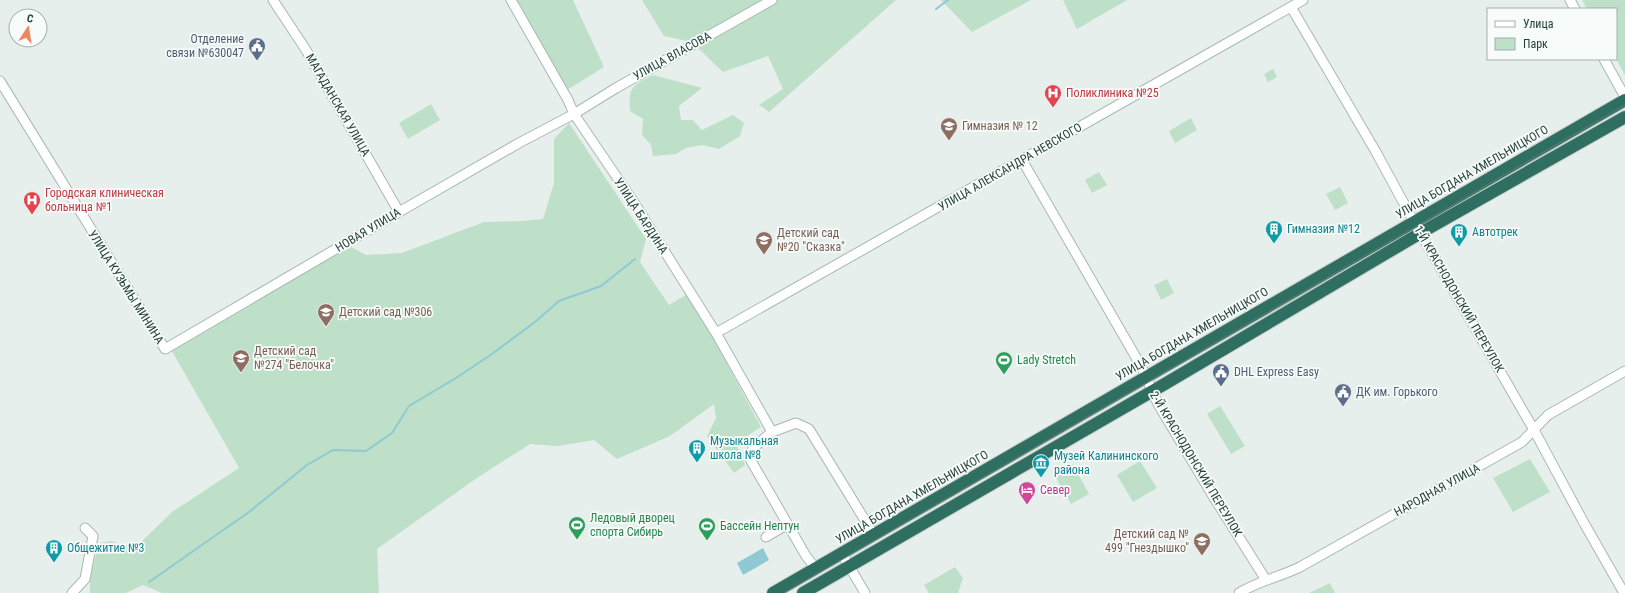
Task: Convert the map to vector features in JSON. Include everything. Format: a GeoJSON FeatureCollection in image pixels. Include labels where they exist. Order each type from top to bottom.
{"type":"FeatureCollection","features":[{"type":"Feature","properties":{"kind":"highway","name":"УЛИЦА БОГДАНА ХМЕЛЬНИЦКОГО"},"geometry":{"type":"LineString","coordinates":[[773,593],[1414,222],[1625,98]]}},
{"type":"Feature","properties":{"kind":"highway"},"geometry":{"type":"LineString","coordinates":[[803,593],[1625,116]]}},
{"type":"Feature","properties":{"kind":"street","name":"МАГАДАНСКАЯ УЛИЦА"},"geometry":{"type":"LineString","coordinates":[[272,0],[306,50],[399,212]]}},
{"type":"Feature","properties":{"kind":"street","name":"УЛИЦА БАРДИНА"},"geometry":{"type":"LineString","coordinates":[[511,0],[568,100],[574,114],[633,201],[716,333],[772,432]]}},
{"type":"Feature","properties":{"kind":"street","name":"УЛИЦА ВЛАСОВА"},"geometry":{"type":"LineString","coordinates":[[574,114],[616,88],[772,0]]}},
{"type":"Feature","properties":{"kind":"street","name":"УЛИЦА АЛЕКСАНДРА НЕВСКОГО"},"geometry":{"type":"LineString","coordinates":[[716,333],[1303,0]]}},
{"type":"Feature","properties":{"kind":"street","name":"1-Й КРАСНОДОНСКИЙ ПЕРЕУЛОК"},"geometry":{"type":"LineString","coordinates":[[1291,7],[1376,152],[1414,222],[1534,430],[1624,593]]}},
{"type":"Feature","properties":{"kind":"street"},"geometry":{"type":"LineString","coordinates":[[1605,60],[1625,98]]}},
{"type":"Feature","properties":{"kind":"street","name":"УЛИЦА КУЗЬМЫ МИНИНА"},"geometry":{"type":"LineString","coordinates":[[0,81],[165,349]]}},
{"type":"Feature","properties":{"kind":"street","name":"НОВАЯ УЛИЦА"},"geometry":{"type":"LineString","coordinates":[[165,349],[519,143],[574,114]]}},
{"type":"Feature","properties":{"kind":"street","name":"2-Й КРАСНОДОНСКИЙ ПЕРЕУЛОК"},"geometry":{"type":"LineString","coordinates":[[1022,160],[1146,377],[1158,404],[1213,496],[1266,580]]}},
{"type":"Feature","properties":{"kind":"street","name":"НАРОДНАЯ УЛИЦА"},"geometry":{"type":"LineString","coordinates":[[1239,593],[1250,586],[1283,575],[1522,442],[1548,415],[1625,371]]}},
{"type":"Feature","properties":{"kind":"street"},"geometry":{"type":"LineString","coordinates":[[816,569],[806,556],[750,459],[753,448],[772,432],[796,423],[809,430],[874,534]]}},
{"type":"Feature","properties":{"kind":"street"},"geometry":{"type":"LineString","coordinates":[[766,537],[788,524]]}},
{"type":"Feature","properties":{"kind":"street"},"geometry":{"type":"LineString","coordinates":[[72,593],[85,579],[93,536],[85,528]]}},
{"type":"Feature","properties":{"kind":"street"},"geometry":{"type":"LineString","coordinates":[[842,554],[865,593]]}},
{"type":"Feature","properties":{"kind":"green space"},"geometry":{"type":"Polygon","coordinates":[[[514,0],[573,0],[604,67],[567,90],[514,0]]]}},
{"type":"Feature","properties":{"kind":"green space"},"geometry":{"type":"Polygon","coordinates":[[[642,0],[896,0],[769,112],[759,105],[783,89],[768,56],[723,72],[700,50],[683,40],[664,36],[642,0]]]}},
{"type":"Feature","properties":{"kind":"green space"},"geometry":{"type":"Polygon","coordinates":[[[941,0],[1031,0],[972,32],[941,0]]]}},
{"type":"Feature","properties":{"kind":"green space"},"geometry":{"type":"Polygon","coordinates":[[[1063,0],[1127,0],[1077,29],[1063,0]]]}},
{"type":"Feature","properties":{"kind":"green space"},"geometry":{"type":"Polygon","coordinates":[[[1582,0],[1625,0],[1625,75],[1617,60],[1617,8],[1586,8],[1582,0]]]}},
{"type":"Feature","properties":{"kind":"green space"},"geometry":{"type":"Polygon","coordinates":[[[1273,69],[1277,77],[1268,82],[1264,74],[1273,69]]]}},
{"type":"Feature","properties":{"kind":"green space"},"geometry":{"type":"Polygon","coordinates":[[[653,75],[702,88],[679,106],[681,120],[693,120],[702,130],[733,115],[744,123],[740,136],[719,149],[702,145],[686,148],[676,154],[653,156],[651,145],[642,135],[643,119],[630,111],[630,97],[633,88],[636,85],[653,75]]]}},
{"type":"Feature","properties":{"kind":"green space"},"geometry":{"type":"Polygon","coordinates":[[[431,104],[440,120],[408,139],[399,123],[431,104]]]}},
{"type":"Feature","properties":{"kind":"green space"},"geometry":{"type":"Polygon","coordinates":[[[1191,118],[1197,130],[1175,143],[1169,131],[1191,118]]]}},
{"type":"Feature","properties":{"kind":"green space"},"geometry":{"type":"Polygon","coordinates":[[[569,123],[646,239],[640,262],[669,305],[689,293],[761,427],[736,443],[745,465],[734,473],[707,436],[716,418],[714,404],[670,436],[617,459],[594,440],[558,446],[530,444],[474,480],[377,549],[379,593],[162,593],[143,585],[126,593],[90,593],[90,578],[99,543],[112,541],[123,546],[140,543],[172,512],[239,468],[169,346],[351,247],[366,255],[402,253],[484,222],[543,219],[554,183],[554,139],[569,123]]]}},
{"type":"Feature","properties":{"kind":"green space"},"geometry":{"type":"Polygon","coordinates":[[[1099,172],[1107,185],[1092,193],[1085,180],[1099,172]]]}},
{"type":"Feature","properties":{"kind":"green space"},"geometry":{"type":"Polygon","coordinates":[[[1340,187],[1348,203],[1335,210],[1326,194],[1340,187]]]}},
{"type":"Feature","properties":{"kind":"green space"},"geometry":{"type":"Polygon","coordinates":[[[1167,279],[1174,293],[1161,300],[1154,285],[1167,279]]]}},
{"type":"Feature","properties":{"kind":"green space"},"geometry":{"type":"Polygon","coordinates":[[[1220,406],[1245,446],[1231,454],[1207,414],[1220,406]]]}},
{"type":"Feature","properties":{"kind":"green space"},"geometry":{"type":"Polygon","coordinates":[[[1530,459],[1550,492],[1513,512],[1493,478],[1530,459]]]}},
{"type":"Feature","properties":{"kind":"green space"},"geometry":{"type":"Polygon","coordinates":[[[1140,461],[1157,488],[1133,502],[1117,475],[1140,461]]]}},
{"type":"Feature","properties":{"kind":"green space"},"geometry":{"type":"Polygon","coordinates":[[[1072,463],[1089,494],[1071,504],[1053,473],[1072,463]]]}},
{"type":"Feature","properties":{"kind":"green space"},"geometry":{"type":"Polygon","coordinates":[[[955,567],[963,578],[958,593],[929,593],[924,585],[955,567]]]}},
{"type":"Feature","properties":{"kind":"green space"},"geometry":{"type":"Polygon","coordinates":[[[1330,583],[1335,593],[1309,593],[1330,583]]]}},
{"type":"Feature","properties":{"kind":"water"},"geometry":{"type":"Polygon","coordinates":[[[763,548],[769,560],[743,575],[737,563],[763,548]]]}},
{"type":"Feature","properties":{"kind":"waterway"},"geometry":{"type":"LineString","coordinates":[[936,9],[948,0]]}},
{"type":"Feature","properties":{"kind":"waterway"},"geometry":{"type":"LineString","coordinates":[[149,582],[249,512],[307,465],[333,450],[366,451],[392,433],[409,406],[456,378],[492,354],[535,322],[559,301],[601,286],[635,259]]}},
{"type":"Feature","properties":{"kind":"tram line"},"geometry":{"type":"LineString","coordinates":[[784,593],[1625,105]]}},
{"type":"Feature","properties":{"kind":"place","name":"Отделение связи №630047"},"geometry":{"type":"Point","coordinates":[257,61]}},
{"type":"Feature","properties":{"kind":"place","name":"Поликлиника №25"},"geometry":{"type":"Point","coordinates":[1053,108]}},
{"type":"Feature","properties":{"kind":"place","name":"Гимназия № 12"},"geometry":{"type":"Point","coordinates":[949,141]}},
{"type":"Feature","properties":{"kind":"place","name":"Городская клиническая больница №1"},"geometry":{"type":"Point","coordinates":[32,215]}},
{"type":"Feature","properties":{"kind":"place","name":"Гимназия №12"},"geometry":{"type":"Point","coordinates":[1274,244]}},
{"type":"Feature","properties":{"kind":"place","name":"Автотрек"},"geometry":{"type":"Point","coordinates":[1459,247]}},
{"type":"Feature","properties":{"kind":"place","name":"Детский сад №20 \"Сказка\""},"geometry":{"type":"Point","coordinates":[764,255]}},
{"type":"Feature","properties":{"kind":"place","name":"Детский сад №306"},"geometry":{"type":"Point","coordinates":[326,327]}},
{"type":"Feature","properties":{"kind":"place","name":"Детский сад №274 \"Белочка\""},"geometry":{"type":"Point","coordinates":[241,373]}},
{"type":"Feature","properties":{"kind":"place","name":"Lady Stretch"},"geometry":{"type":"Point","coordinates":[1004,375]}},
{"type":"Feature","properties":{"kind":"place","name":"DHL Express Easy"},"geometry":{"type":"Point","coordinates":[1221,387]}},
{"type":"Feature","properties":{"kind":"place","name":"ДК им. Горького"},"geometry":{"type":"Point","coordinates":[1343,407]}},
{"type":"Feature","properties":{"kind":"place","name":"Музыкальная школа №8"},"geometry":{"type":"Point","coordinates":[697,463]}},
{"type":"Feature","properties":{"kind":"place","name":"Музей Калининского района"},"geometry":{"type":"Point","coordinates":[1041,478]}},
{"type":"Feature","properties":{"kind":"place","name":"Север"},"geometry":{"type":"Point","coordinates":[1027,505]}},
{"type":"Feature","properties":{"kind":"place","name":"Ледовый дворец спорта Сибирь"},"geometry":{"type":"Point","coordinates":[577,540]}},
{"type":"Feature","properties":{"kind":"place","name":"Бассейн Нептун"},"geometry":{"type":"Point","coordinates":[707,541]}},
{"type":"Feature","properties":{"kind":"place","name":"Детский сад № 499 \"Гнездышко\""},"geometry":{"type":"Point","coordinates":[1202,556]}},
{"type":"Feature","properties":{"kind":"place","name":"Общежитие №3"},"geometry":{"type":"Point","coordinates":[54,563]}}]}
